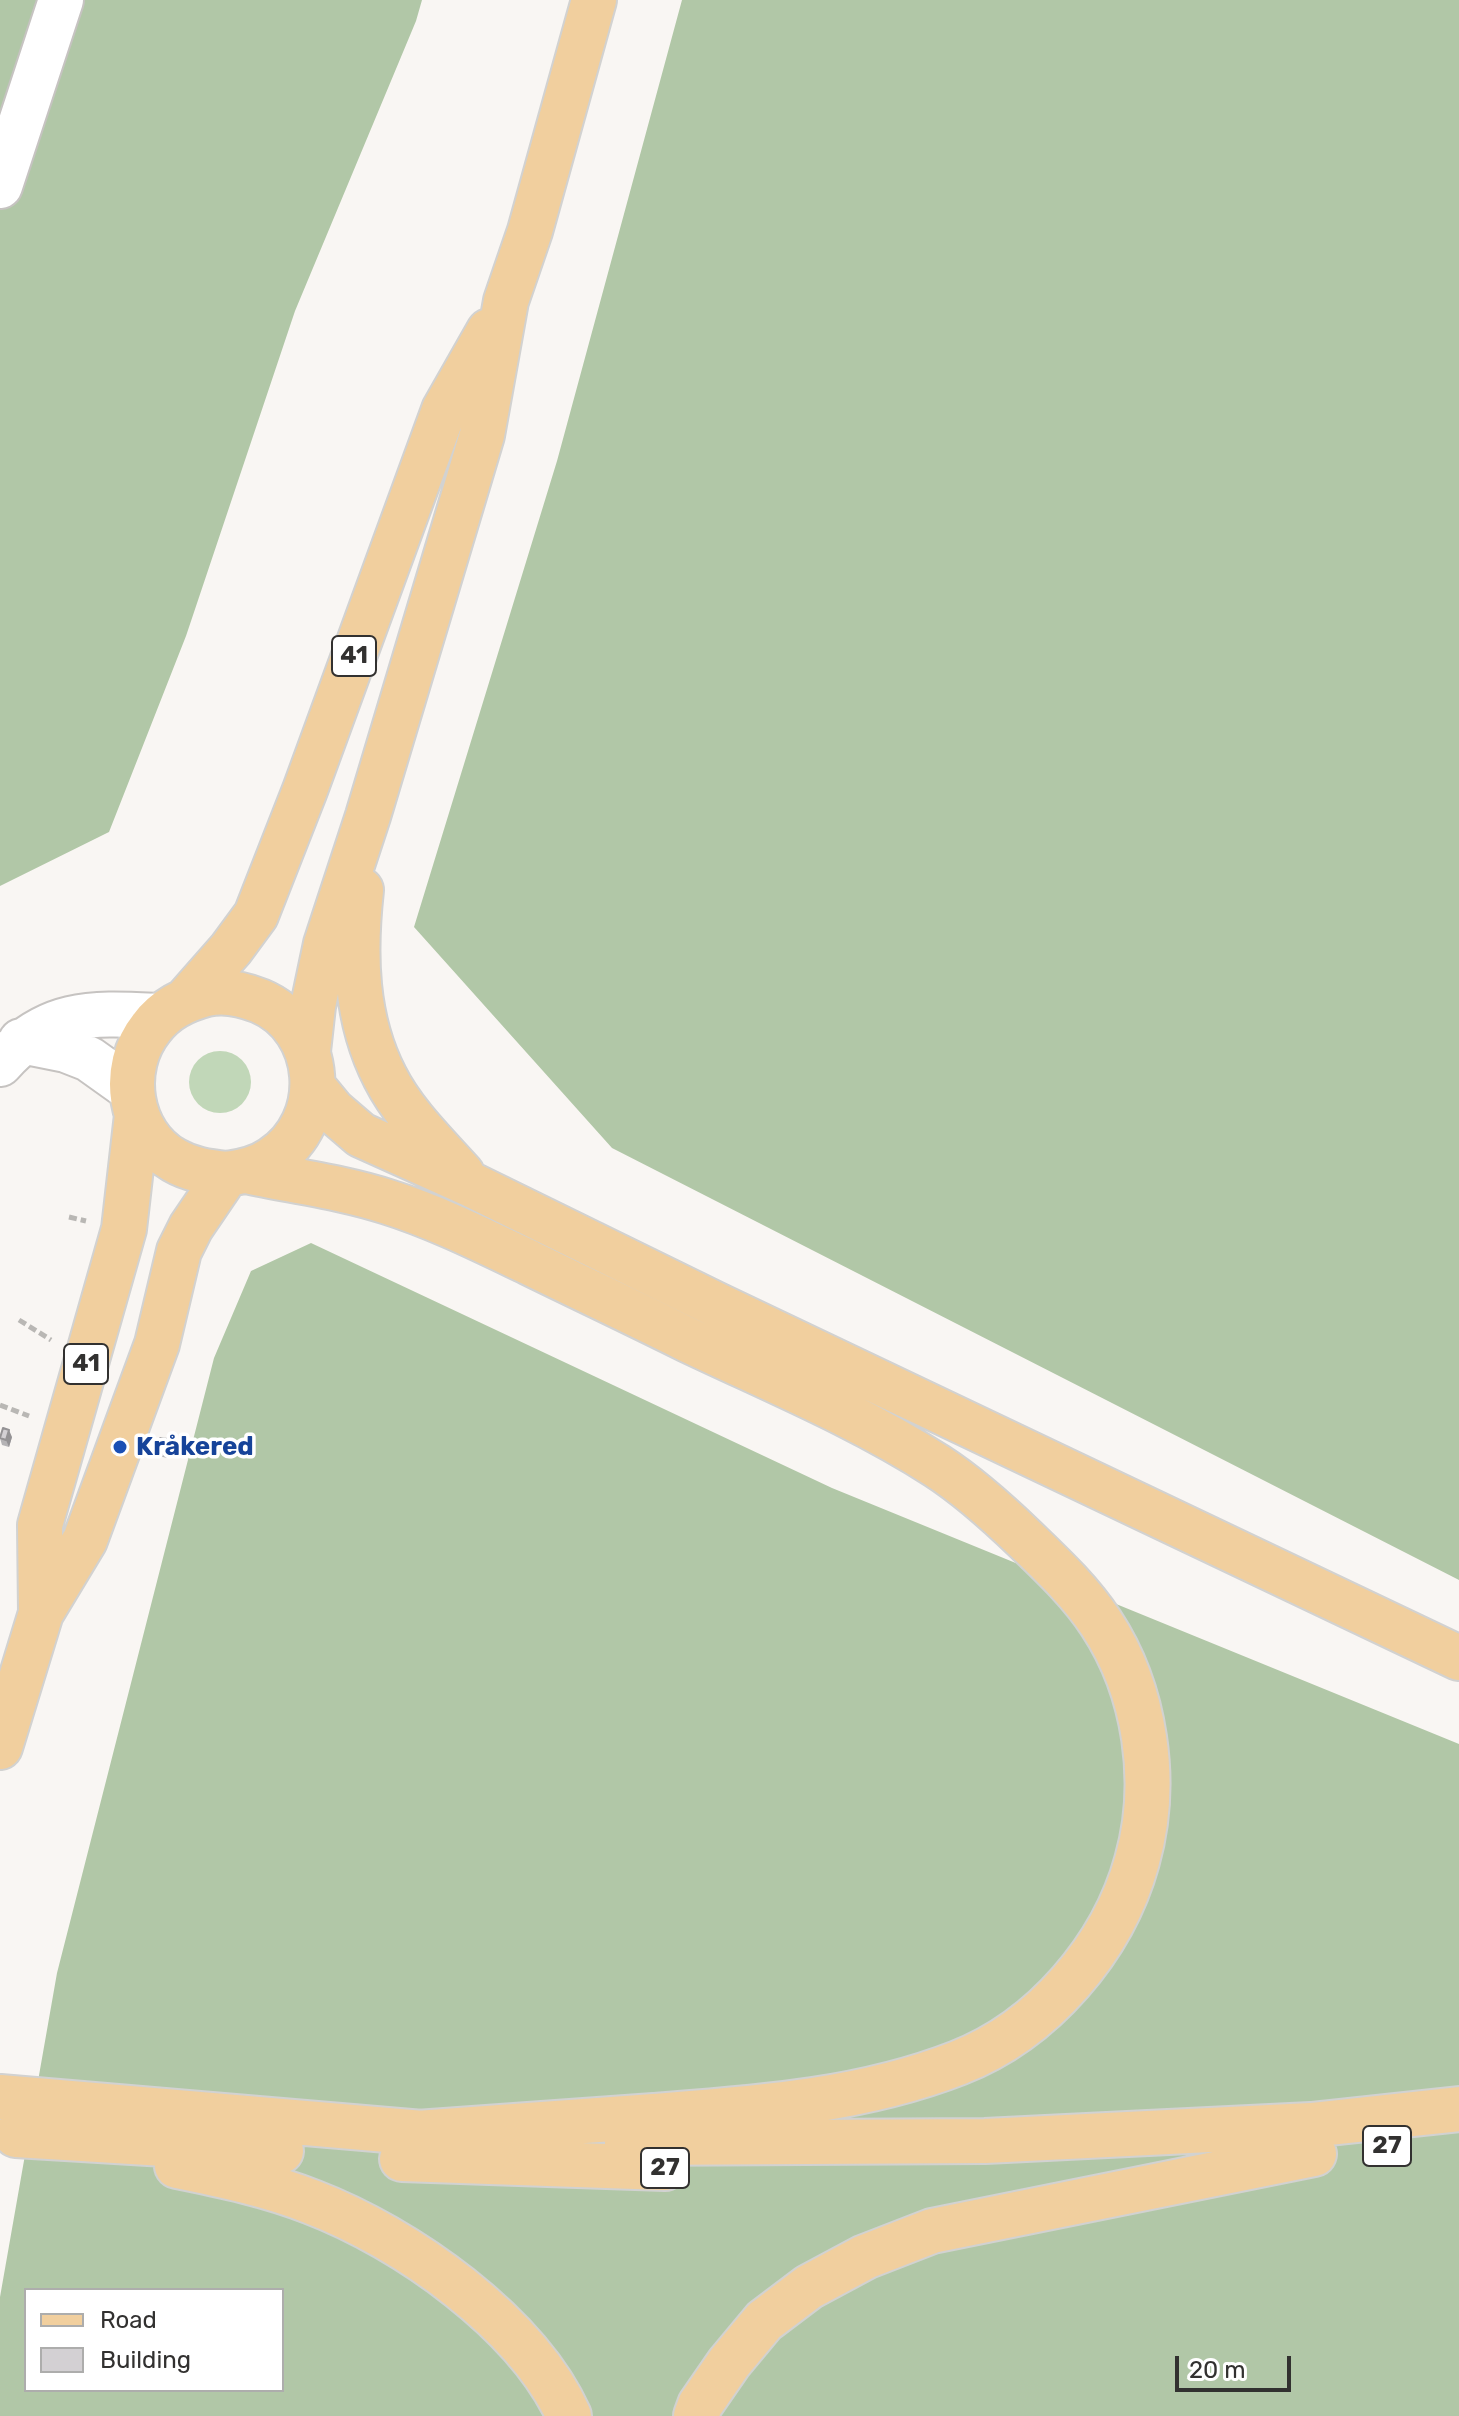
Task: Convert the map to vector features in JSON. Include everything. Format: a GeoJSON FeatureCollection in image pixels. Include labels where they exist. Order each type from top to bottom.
{"type":"FeatureCollection","features":[{"type":"Feature","properties":{"kind":"main road","name":"41"},"geometry":{"type":"LineString","coordinates":[[0,1747],[41,1613],[85,1540],[157,1344],[179,1251],[191,1227],[236,1173],[272,1160],[293,1140],[308,1116],[313,1006],[326,944],[368,816],[482,435],[506,301],[530,231],[594,0]]}},
{"type":"Feature","properties":{"kind":"main road","name":"41"},"geometry":{"type":"LineString","coordinates":[[41,1613],[40,1525],[124,1229],[134,1062],[144,1037],[231,949],[256,915],[444,410],[506,301]]}},
{"type":"Feature","properties":{"kind":"main road"},"geometry":{"type":"LineString","coordinates":[[368,816],[357,927],[358,981],[372,1048],[386,1080],[404,1106],[472,1185]]}},
{"type":"Feature","properties":{"kind":"main road"},"geometry":{"type":"LineString","coordinates":[[174,1007],[215,992],[244,994],[271,1006],[293,1025],[333,1111],[361,1135],[472,1185],[1459,1658]]}},
{"type":"Feature","properties":{"kind":"main road"},"geometry":{"type":"LineString","coordinates":[[134,1102],[151,1140],[172,1159],[198,1171],[236,1173],[387,1201],[481,1239],[874,1429],[941,1469],[1009,1524],[1066,1578],[1102,1623],[1126,1670],[1143,1721],[1147,1778],[1143,1841],[1128,1894],[1100,1944],[1063,1988],[1019,2031],[963,2061],[905,2081],[824,2099],[742,2109],[417,2133]]}},
{"type":"Feature","properties":{"kind":"main road","name":"27"},"geometry":{"type":"LineString","coordinates":[[9,2116],[648,2144],[985,2141],[1311,2125],[1459,2109]]}},
{"type":"Feature","properties":{"kind":"main road"},"geometry":{"type":"LineString","coordinates":[[9,2116],[312,2202],[369,2228],[441,2273],[491,2314],[532,2356],[569,2416]]}},
{"type":"Feature","properties":{"kind":"main road","name":"27"},"geometry":{"type":"LineString","coordinates":[[9,2116],[402,2159],[649,2168],[987,2169],[1314,2154],[1459,2138]]}},
{"type":"Feature","properties":{"kind":"main road"},"geometry":{"type":"LineString","coordinates":[[696,2416],[700,2405],[729,2363],[764,2321],[809,2287],[865,2257],[932,2231],[1314,2154]]}},
{"type":"Feature","properties":{"kind":"street"},"geometry":{"type":"LineString","coordinates":[[0,186],[61,0]]}},
{"type":"Feature","properties":{"kind":"street"},"geometry":{"type":"LineString","coordinates":[[10,1053],[48,1026],[70,1017],[174,1007]]}},
{"type":"Feature","properties":{"kind":"street"},"geometry":{"type":"LineString","coordinates":[[10,1053],[66,1050],[89,1059],[134,1102]]}},
{"type":"Feature","properties":{"kind":"path"},"geometry":{"type":"LineString","coordinates":[[19,1320],[44,1338],[60,1343]]}},
{"type":"Feature","properties":{"kind":"path"},"geometry":{"type":"LineString","coordinates":[[0,1405],[37,1419]]}},
{"type":"Feature","properties":{"kind":"green space"},"geometry":{"type":"Polygon","coordinates":[[[0,0],[422,0],[295,311],[186,636],[109,832],[0,886],[0,0]]]}},
{"type":"Feature","properties":{"kind":"green space"},"geometry":{"type":"Polygon","coordinates":[[[682,0],[1459,0],[1459,1580],[612,1148],[414,927],[557,461],[682,0]]]}},
{"type":"Feature","properties":{"kind":"green space"},"geometry":{"type":"Polygon","coordinates":[[[214,1051],[226,1051],[242,1060],[249,1070],[249,1094],[242,1104],[226,1113],[214,1113],[194,1099],[189,1088],[189,1076],[203,1056],[214,1051]]]}},
{"type":"Feature","properties":{"kind":"green space"},"geometry":{"type":"Polygon","coordinates":[[[311,1243],[832,1488],[1459,1744],[1459,2416],[0,2416],[0,2297],[57,1973],[214,1358],[251,1271],[311,1243]]]}},
{"type":"Feature","properties":{"kind":"building"},"geometry":{"type":"Polygon","coordinates":[[[3,1428],[9,1430],[6,1440],[0,1438],[3,1428]]]}},
{"type":"Feature","properties":{"kind":"building"},"geometry":{"type":"Polygon","coordinates":[[[160,1438],[168,1439],[165,1451],[157,1449],[160,1438]]]}},
{"type":"Feature","properties":{"kind":"place","name":"Kråkered"},"geometry":{"type":"Point","coordinates":[120,1447]}}]}
